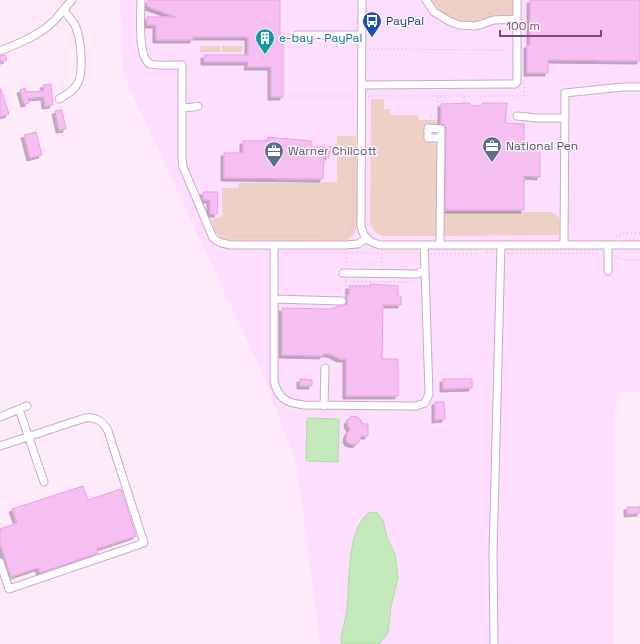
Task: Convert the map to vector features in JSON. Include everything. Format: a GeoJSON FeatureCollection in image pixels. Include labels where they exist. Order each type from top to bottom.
{"type":"FeatureCollection","features":[{"type":"Feature","properties":{"kind":"street"},"geometry":{"type":"LineString","coordinates":[[0,51],[28,39],[43,30],[55,20],[72,0]]}},
{"type":"Feature","properties":{"kind":"street"},"geometry":{"type":"LineString","coordinates":[[141,0],[141,46],[146,61],[151,64],[182,65],[183,167],[213,238],[223,244],[274,249],[358,244],[366,238]]}},
{"type":"Feature","properties":{"kind":"street"},"geometry":{"type":"LineString","coordinates":[[362,0],[361,225],[362,233],[366,238],[372,243],[380,245],[640,246]]}},
{"type":"Feature","properties":{"kind":"street"},"geometry":{"type":"LineString","coordinates":[[426,0],[434,12],[459,25],[476,26],[494,20],[517,19]]}},
{"type":"Feature","properties":{"kind":"street"},"geometry":{"type":"LineString","coordinates":[[362,85],[516,84],[517,0]]}},
{"type":"Feature","properties":{"kind":"street"},"geometry":{"type":"LineString","coordinates":[[59,98],[69,94],[77,84],[81,74],[80,40],[75,24],[64,10]]}},
{"type":"Feature","properties":{"kind":"street"},"geometry":{"type":"LineString","coordinates":[[297,34],[362,35]]}},
{"type":"Feature","properties":{"kind":"street"},"geometry":{"type":"LineString","coordinates":[[564,245],[565,93],[623,87],[640,87]]}},
{"type":"Feature","properties":{"kind":"street"},"geometry":{"type":"LineString","coordinates":[[182,108],[198,106]]}},
{"type":"Feature","properties":{"kind":"street"},"geometry":{"type":"LineString","coordinates":[[517,116],[565,118]]}},
{"type":"Feature","properties":{"kind":"street"},"geometry":{"type":"LineString","coordinates":[[440,245],[441,138],[441,129],[428,128],[428,138],[441,138]]}},
{"type":"Feature","properties":{"kind":"street"},"geometry":{"type":"LineString","coordinates":[[274,249],[274,381],[277,393],[280,397],[292,404],[324,406],[416,406],[425,403],[428,394],[424,245]]}},
{"type":"Feature","properties":{"kind":"street"},"geometry":{"type":"LineString","coordinates":[[494,644],[493,555],[501,245]]}},
{"type":"Feature","properties":{"kind":"street"},"geometry":{"type":"LineString","coordinates":[[608,245],[608,271]]}},
{"type":"Feature","properties":{"kind":"street"},"geometry":{"type":"LineString","coordinates":[[344,273],[417,274],[425,270]]}},
{"type":"Feature","properties":{"kind":"street"},"geometry":{"type":"LineString","coordinates":[[274,299],[342,301]]}},
{"type":"Feature","properties":{"kind":"street"},"geometry":{"type":"LineString","coordinates":[[324,406],[325,368]]}},
{"type":"Feature","properties":{"kind":"street"},"geometry":{"type":"LineString","coordinates":[[0,417],[27,406]]}},
{"type":"Feature","properties":{"kind":"street"},"geometry":{"type":"LineString","coordinates":[[19,409],[44,482]]}},
{"type":"Feature","properties":{"kind":"street"},"geometry":{"type":"LineString","coordinates":[[0,446],[85,418],[94,419],[103,423],[108,431],[144,543],[9,589],[0,562]]}},
{"type":"Feature","properties":{"kind":"path"},"geometry":{"type":"LineString","coordinates":[[435,0],[441,7]]}},
{"type":"Feature","properties":{"kind":"path"},"geometry":{"type":"LineString","coordinates":[[485,15],[496,10],[517,10]]}},
{"type":"Feature","properties":{"kind":"path"},"geometry":{"type":"LineString","coordinates":[[280,34],[289,34]]}},
{"type":"Feature","properties":{"kind":"path"},"geometry":{"type":"LineString","coordinates":[[370,49],[517,50]]}},
{"type":"Feature","properties":{"kind":"path"},"geometry":{"type":"LineString","coordinates":[[438,96],[438,117],[440,117],[439,129]]}},
{"type":"Feature","properties":{"kind":"path"},"geometry":{"type":"LineString","coordinates":[[464,96],[464,103]]}},
{"type":"Feature","properties":{"kind":"path"},"geometry":{"type":"LineString","coordinates":[[431,117],[438,117]]}},
{"type":"Feature","properties":{"kind":"path"},"geometry":{"type":"LineString","coordinates":[[232,236],[344,237],[348,235],[351,231],[353,222],[353,159],[332,159]]}},
{"type":"Feature","properties":{"kind":"path"},"geometry":{"type":"LineString","coordinates":[[274,249],[346,253],[476,254]]}},
{"type":"Feature","properties":{"kind":"path"},"geometry":{"type":"LineString","coordinates":[[338,294],[345,293],[344,273],[346,253]]}},
{"type":"Feature","properties":{"kind":"path"},"geometry":{"type":"LineString","coordinates":[[487,253],[608,254],[625,260],[640,260]]}},
{"type":"Feature","properties":{"kind":"shaded area"},"geometry":{"type":"Polygon","coordinates":[[[120,0],[640,0],[640,391],[617,393],[615,410],[613,644],[320,644],[297,466],[264,377],[123,74],[120,0]]]}},
{"type":"Feature","properties":{"kind":"shaded area"},"geometry":{"type":"Polygon","coordinates":[[[429,0],[514,0],[514,16],[499,16],[476,24],[457,22],[438,10],[429,0]]]}},
{"type":"Feature","properties":{"kind":"shaded area"},"geometry":{"type":"Polygon","coordinates":[[[200,46],[220,46],[220,52],[200,52],[200,46]]]}},
{"type":"Feature","properties":{"kind":"shaded area"},"geometry":{"type":"Polygon","coordinates":[[[222,46],[242,46],[242,52],[222,52],[222,46]]]}},
{"type":"Feature","properties":{"kind":"shaded area"},"geometry":{"type":"Polygon","coordinates":[[[371,99],[384,99],[384,109],[390,109],[390,115],[418,115],[419,120],[438,120],[438,124],[426,124],[426,141],[434,142],[437,146],[437,236],[382,236],[375,232],[370,224],[371,99]]]}},
{"type":"Feature","properties":{"kind":"shaded area"},"geometry":{"type":"Polygon","coordinates":[[[337,136],[356,136],[357,224],[355,232],[350,238],[345,241],[226,240],[217,234],[211,219],[222,217],[222,188],[238,188],[239,183],[337,182],[337,136]]]}},
{"type":"Feature","properties":{"kind":"shaded area"},"geometry":{"type":"Polygon","coordinates":[[[444,212],[552,212],[559,218],[560,232],[558,235],[445,236],[443,233],[444,212]]]}},
{"type":"Feature","properties":{"kind":"shaded area"},"geometry":{"type":"Polygon","coordinates":[[[307,418],[339,419],[338,462],[306,461],[307,418]]]}},
{"type":"Feature","properties":{"kind":"shaded area"},"geometry":{"type":"Polygon","coordinates":[[[370,512],[377,513],[383,520],[387,538],[395,554],[398,578],[391,606],[388,633],[379,644],[341,644],[346,617],[349,570],[353,542],[362,520],[370,512]]]}},
{"type":"Feature","properties":{"kind":"building","name":"e-bay - PayPal"},"geometry":{"type":"Polygon","coordinates":[[[149,0],[280,0],[280,42],[283,42],[283,97],[271,97],[271,67],[247,67],[248,62],[204,62],[204,55],[248,55],[248,37],[193,37],[193,40],[156,40],[156,25],[147,25],[147,17],[176,17],[148,7],[146,3],[149,0]]]}},
{"type":"Feature","properties":{"kind":"building"},"geometry":{"type":"Polygon","coordinates":[[[530,0],[640,0],[640,61],[548,60],[548,73],[527,73],[527,45],[530,45],[530,0]]]}},
{"type":"Feature","properties":{"kind":"building"},"geometry":{"type":"Polygon","coordinates":[[[5,55],[7,60],[0,62],[0,56],[5,55]]]}},
{"type":"Feature","properties":{"kind":"building"},"geometry":{"type":"Polygon","coordinates":[[[51,84],[53,105],[45,106],[44,97],[28,98],[29,103],[24,104],[20,90],[25,88],[26,92],[44,91],[43,85],[51,84]]]}},
{"type":"Feature","properties":{"kind":"building"},"geometry":{"type":"Polygon","coordinates":[[[0,89],[9,114],[0,117],[0,89]]]}},
{"type":"Feature","properties":{"kind":"building","name":"National Pen"},"geometry":{"type":"Polygon","coordinates":[[[470,103],[470,106],[482,106],[482,103],[507,103],[505,123],[524,124],[524,149],[540,149],[540,177],[524,176],[524,210],[445,210],[446,129],[444,125],[441,124],[441,104],[470,103]]]}},
{"type":"Feature","properties":{"kind":"building"},"geometry":{"type":"Polygon","coordinates":[[[62,110],[66,129],[59,130],[55,111],[62,110]]]}},
{"type":"Feature","properties":{"kind":"building"},"geometry":{"type":"Polygon","coordinates":[[[36,132],[42,155],[30,158],[24,135],[36,132]]]}},
{"type":"Feature","properties":{"kind":"building","name":"Warner Chilcott"},"geometry":{"type":"Polygon","coordinates":[[[268,137],[311,141],[311,147],[331,147],[329,157],[324,157],[323,179],[224,178],[224,153],[243,153],[243,141],[268,141],[268,137]]]}},
{"type":"Feature","properties":{"kind":"building"},"geometry":{"type":"Polygon","coordinates":[[[203,192],[218,192],[217,214],[210,214],[210,200],[203,200],[203,192]]]}},
{"type":"Feature","properties":{"kind":"building"},"geometry":{"type":"Polygon","coordinates":[[[370,284],[398,286],[398,296],[401,296],[401,305],[383,305],[382,359],[398,359],[398,396],[346,396],[346,359],[340,359],[330,354],[323,354],[323,356],[282,355],[282,308],[331,309],[347,304],[349,286],[370,286],[370,284]]]}},
{"type":"Feature","properties":{"kind":"building"},"geometry":{"type":"Polygon","coordinates":[[[300,379],[312,380],[312,386],[300,386],[300,379]]]}},
{"type":"Feature","properties":{"kind":"building"},"geometry":{"type":"Polygon","coordinates":[[[443,379],[472,379],[472,388],[443,389],[443,379]]]}},
{"type":"Feature","properties":{"kind":"building"},"geometry":{"type":"Polygon","coordinates":[[[435,402],[444,402],[445,419],[435,420],[435,402]]]}},
{"type":"Feature","properties":{"kind":"building"},"geometry":{"type":"Polygon","coordinates":[[[351,416],[358,417],[363,424],[368,424],[368,436],[361,436],[359,442],[355,445],[348,443],[346,439],[350,429],[347,422],[351,416]]]}},
{"type":"Feature","properties":{"kind":"building"},"geometry":{"type":"Polygon","coordinates":[[[83,486],[88,500],[121,489],[136,536],[97,549],[98,553],[40,573],[38,568],[11,577],[0,544],[0,529],[17,523],[12,509],[83,486]]]}},
{"type":"Feature","properties":{"kind":"building"},"geometry":{"type":"Polygon","coordinates":[[[627,507],[640,507],[640,513],[627,514],[627,507]]]}},
{"type":"Feature","properties":{"kind":"place","name":"PayPal"},"geometry":{"type":"Point","coordinates":[372,38]}},
{"type":"Feature","properties":{"kind":"place","name":"e-bay - PayPal"},"geometry":{"type":"Point","coordinates":[265,55]}},
{"type":"Feature","properties":{"kind":"place","name":"National Pen"},"geometry":{"type":"Point","coordinates":[492,163]}},
{"type":"Feature","properties":{"kind":"place","name":"Warner Chilcott"},"geometry":{"type":"Point","coordinates":[274,168]}}]}
